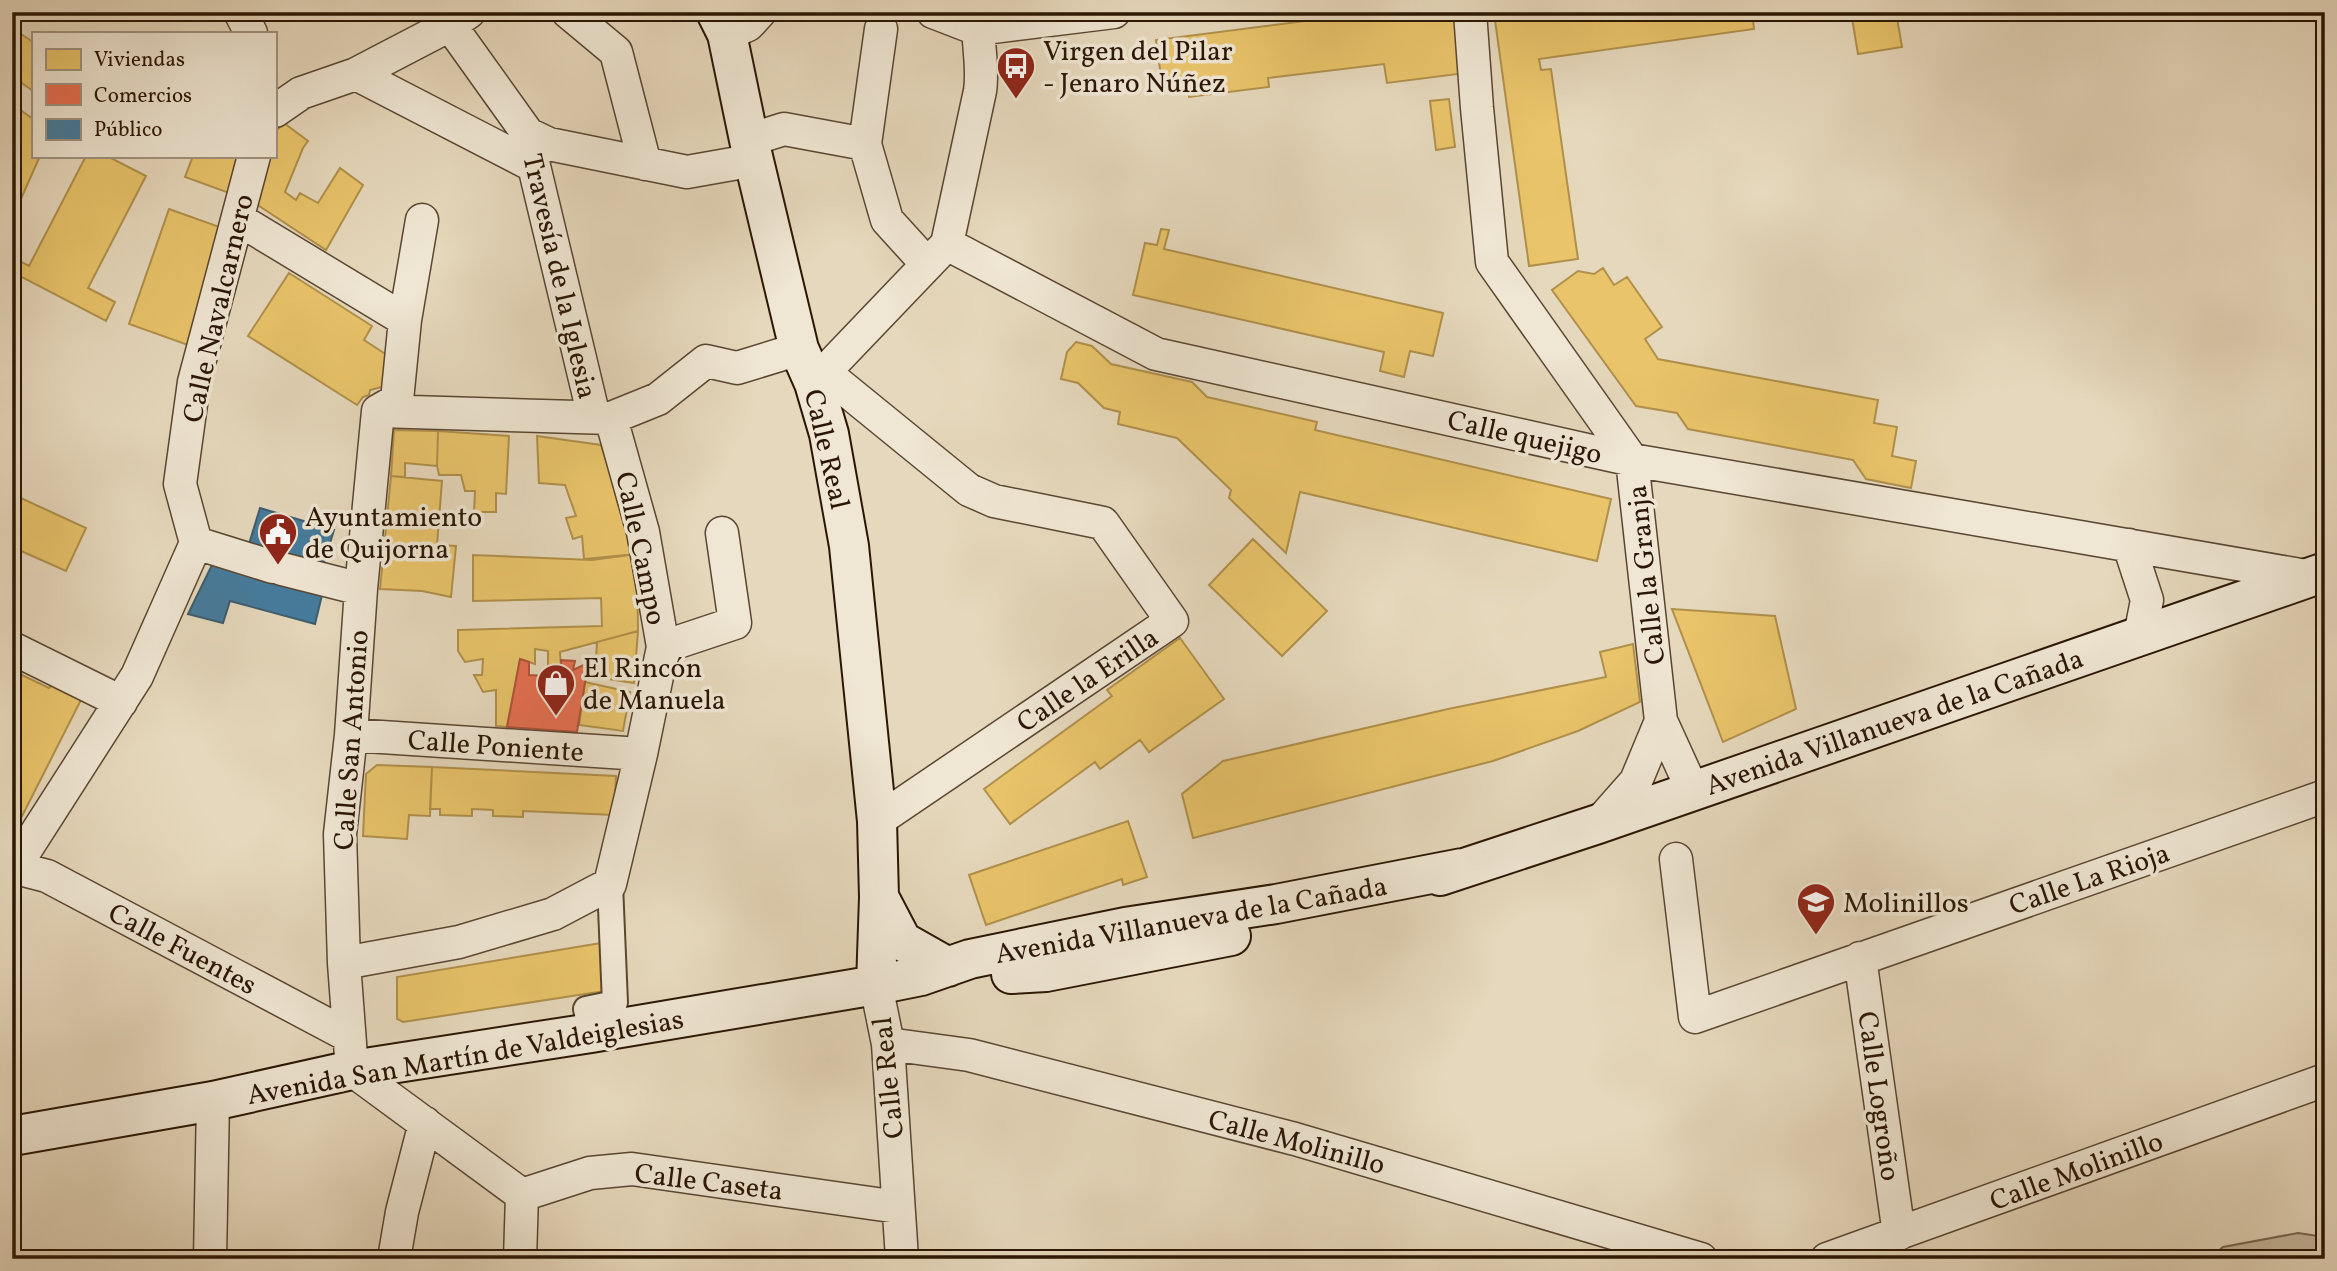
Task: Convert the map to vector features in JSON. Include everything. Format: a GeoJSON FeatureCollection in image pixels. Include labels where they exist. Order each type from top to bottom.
{"type":"FeatureCollection","features":[{"type":"Feature","properties":{"kind":"main road","name":"Calle Real"},"geometry":{"type":"LineString","coordinates":[[721,23],[752,150],[829,434],[849,546],[877,821],[879,897],[876,985]]}},
{"type":"Feature","properties":{"kind":"main road","name":"Avenida Villanueva de la Cañada"},"geometry":{"type":"LineString","coordinates":[[876,985],[970,959],[1125,927],[1276,904],[1462,868],[1598,824],[2318,574]]}},
{"type":"Feature","properties":{"kind":"main road","name":"Calle Real"},"geometry":{"type":"LineString","coordinates":[[879,897],[902,941],[934,971]]}},
{"type":"Feature","properties":{"kind":"main road","name":"Avenida San Martín de Valdeiglesias"},"geometry":{"type":"LineString","coordinates":[[12,1136],[214,1101],[350,1053],[591,1033],[876,985]]}},
{"type":"Feature","properties":{"kind":"street"},"geometry":{"type":"LineString","coordinates":[[240,12],[250,32]]}},
{"type":"Feature","properties":{"kind":"street"},"geometry":{"type":"LineString","coordinates":[[568,12],[616,52],[645,164]]}},
{"type":"Feature","properties":{"kind":"street"},"geometry":{"type":"LineString","coordinates":[[721,23],[748,25],[760,12]]}},
{"type":"Feature","properties":{"kind":"street"},"geometry":{"type":"LineString","coordinates":[[933,12],[978,20],[1114,12]]}},
{"type":"Feature","properties":{"kind":"street","name":"Calle la Granja"},"geometry":{"type":"LineString","coordinates":[[1470,12],[1492,261],[1632,460],[1661,721],[1693,791]]}},
{"type":"Feature","properties":{"kind":"street"},"geometry":{"type":"LineString","coordinates":[[276,110],[301,93],[356,74],[459,19],[528,134],[549,144],[687,172],[752,150],[784,129],[865,144],[881,29]]}},
{"type":"Feature","properties":{"kind":"street"},"geometry":{"type":"LineString","coordinates":[[378,411],[603,418],[658,399],[706,361],[737,368],[812,368],[937,254],[980,91],[982,76],[978,20]]}},
{"type":"Feature","properties":{"kind":"street"},"geometry":{"type":"LineString","coordinates":[[356,74],[534,166]]}},
{"type":"Feature","properties":{"kind":"street","name":"Travesía de la Iglesia"},"geometry":{"type":"LineString","coordinates":[[528,134],[534,166],[603,418]]}},
{"type":"Feature","properties":{"kind":"street","name":"Calle quejigo"},"geometry":{"type":"LineString","coordinates":[[865,144],[887,220],[937,254],[1156,354],[1632,460],[2129,545],[2318,574]]}},
{"type":"Feature","properties":{"kind":"street","name":"Calle Navalcarnero"},"geometry":{"type":"LineString","coordinates":[[197,543],[180,484],[194,382],[253,158]]}},
{"type":"Feature","properties":{"kind":"street"},"geometry":{"type":"LineString","coordinates":[[238,219],[405,320]]}},
{"type":"Feature","properties":{"kind":"street"},"geometry":{"type":"LineString","coordinates":[[378,411],[397,400],[405,320],[422,220]]}},
{"type":"Feature","properties":{"kind":"street","name":"Calle la Erilla"},"geometry":{"type":"LineString","coordinates":[[812,368],[969,490],[994,501],[1103,523],[1171,621],[877,821]]}},
{"type":"Feature","properties":{"kind":"street","name":"Calle San Antonio"},"geometry":{"type":"LineString","coordinates":[[350,1053],[340,834],[378,411]]}},
{"type":"Feature","properties":{"kind":"street","name":"Calle Campo"},"geometry":{"type":"LineString","coordinates":[[591,1033],[586,1009],[615,1003],[610,884],[663,647],[643,532],[603,418]]}},
{"type":"Feature","properties":{"kind":"street"},"geometry":{"type":"LineString","coordinates":[[663,647],[735,623],[722,533]]}},
{"type":"Feature","properties":{"kind":"street"},"geometry":{"type":"LineString","coordinates":[[13,869],[136,676],[197,543],[277,568],[361,589]]}},
{"type":"Feature","properties":{"kind":"street"},"geometry":{"type":"LineString","coordinates":[[2129,545],[2147,600],[2140,636]]}},
{"type":"Feature","properties":{"kind":"street"},"geometry":{"type":"LineString","coordinates":[[12,648],[121,702]]}},
{"type":"Feature","properties":{"kind":"street","name":"Calle la Granja"},"geometry":{"type":"LineString","coordinates":[[1598,824],[1636,781],[1661,721]]}},
{"type":"Feature","properties":{"kind":"street","name":"Calle Poniente"},"geometry":{"type":"LineString","coordinates":[[351,735],[641,754]]}},
{"type":"Feature","properties":{"kind":"street","name":"Calle La Rioja"},"geometry":{"type":"LineString","coordinates":[[1676,859],[1695,1017],[2325,796]]}},
{"type":"Feature","properties":{"kind":"street","name":"Calle Fuentes"},"geometry":{"type":"LineString","coordinates":[[13,869],[47,876],[350,1053],[425,1124],[522,1195]]}},
{"type":"Feature","properties":{"kind":"street"},"geometry":{"type":"LineString","coordinates":[[344,963],[459,942],[553,914],[610,884]]}},
{"type":"Feature","properties":{"kind":"street","name":"Calle Logroño"},"geometry":{"type":"LineString","coordinates":[[1860,958],[1899,1234]]}},
{"type":"Feature","properties":{"kind":"street","name":"Calle Real"},"geometry":{"type":"LineString","coordinates":[[876,985],[888,1044],[898,1208],[906,1256]]}},
{"type":"Feature","properties":{"kind":"street","name":"Calle Molinillo"},"geometry":{"type":"LineString","coordinates":[[888,1044],[969,1055],[1295,1139],[1701,1259]]}},
{"type":"Feature","properties":{"kind":"street","name":"Calle Molinillo"},"geometry":{"type":"LineString","coordinates":[[1827,1259],[2325,1080]]}},
{"type":"Feature","properties":{"kind":"street"},"geometry":{"type":"LineString","coordinates":[[210,1259],[214,1101]]}},
{"type":"Feature","properties":{"kind":"street"},"geometry":{"type":"LineString","coordinates":[[394,1259],[402,1212],[425,1124]]}},
{"type":"Feature","properties":{"kind":"street","name":"Calle Caseta"},"geometry":{"type":"LineString","coordinates":[[522,1195],[590,1173],[632,1169],[898,1208]]}},
{"type":"Feature","properties":{"kind":"street"},"geometry":{"type":"LineString","coordinates":[[520,1259],[522,1195]]}},
{"type":"Feature","properties":{"kind":"shaded area"},"geometry":{"type":"Polygon","coordinates":[[[2298,1233],[2325,1237],[2325,1259],[2209,1259],[2223,1247],[2298,1233]]]}},
{"type":"Feature","properties":{"kind":"building: Viviendas"},"geometry":{"type":"Polygon","coordinates":[[[1375,12],[1458,12],[1466,73],[1387,83],[1384,64],[1268,78],[1269,87],[1189,97],[1187,81],[1162,84],[1156,40],[1375,12]]]}},
{"type":"Feature","properties":{"kind":"building: Viviendas"},"geometry":{"type":"Polygon","coordinates":[[[1752,12],[1754,29],[1539,59],[1541,70],[1551,69],[1578,259],[1529,266],[1494,13],[1752,12]]]}},
{"type":"Feature","properties":{"kind":"building: Viviendas"},"geometry":{"type":"Polygon","coordinates":[[[1851,12],[1896,12],[1902,47],[1858,54],[1851,12]]]}},
{"type":"Feature","properties":{"kind":"building: Viviendas"},"geometry":{"type":"Polygon","coordinates":[[[12,28],[32,41],[32,90],[12,76],[12,28]]]}},
{"type":"Feature","properties":{"kind":"building: Viviendas"},"geometry":{"type":"Polygon","coordinates":[[[1449,99],[1455,147],[1436,150],[1430,101],[1449,99]]]}},
{"type":"Feature","properties":{"kind":"building: Viviendas"},"geometry":{"type":"Polygon","coordinates":[[[12,104],[32,118],[32,158],[39,158],[12,219],[12,104]]]}},
{"type":"Feature","properties":{"kind":"building: Viviendas"},"geometry":{"type":"Polygon","coordinates":[[[284,123],[308,141],[285,192],[296,200],[300,193],[318,203],[340,168],[363,185],[326,250],[253,202],[267,158],[276,158],[277,130],[284,123]]]}},
{"type":"Feature","properties":{"kind":"building: Viviendas"},"geometry":{"type":"Polygon","coordinates":[[[85,158],[111,158],[146,176],[88,288],[115,302],[106,321],[12,272],[12,257],[29,266],[85,158]]]}},
{"type":"Feature","properties":{"kind":"building: Viviendas"},"geometry":{"type":"Polygon","coordinates":[[[192,158],[245,158],[232,194],[185,177],[192,158]]]}},
{"type":"Feature","properties":{"kind":"building: Viviendas"},"geometry":{"type":"Polygon","coordinates":[[[169,209],[228,230],[188,345],[129,324],[169,209]]]}},
{"type":"Feature","properties":{"kind":"building: Viviendas"},"geometry":{"type":"Polygon","coordinates":[[[1161,229],[1169,230],[1164,249],[1443,313],[1433,356],[1410,351],[1404,377],[1380,371],[1384,352],[1133,295],[1145,243],[1157,245],[1161,229]]]}},
{"type":"Feature","properties":{"kind":"building: Viviendas"},"geometry":{"type":"Polygon","coordinates":[[[1603,268],[1614,285],[1627,277],[1662,327],[1645,339],[1658,359],[1878,400],[1874,423],[1897,427],[1892,456],[1916,461],[1911,488],[1866,479],[1853,460],[1688,429],[1677,413],[1636,406],[1552,290],[1578,271],[1594,274],[1603,268]]]}},
{"type":"Feature","properties":{"kind":"building: Viviendas"},"geometry":{"type":"Polygon","coordinates":[[[289,273],[372,326],[364,340],[390,357],[391,373],[382,387],[370,390],[369,395],[363,397],[357,405],[248,336],[289,273]]]}},
{"type":"Feature","properties":{"kind":"building: Viviendas"},"geometry":{"type":"Polygon","coordinates":[[[1076,342],[1092,346],[1111,364],[1192,382],[1207,397],[1317,422],[1315,430],[1611,499],[1597,561],[1300,492],[1286,553],[1229,498],[1231,490],[1177,438],[1118,424],[1120,412],[1104,408],[1078,383],[1061,379],[1067,352],[1076,342]]]}},
{"type":"Feature","properties":{"kind":"building: Viviendas"},"geometry":{"type":"Polygon","coordinates":[[[394,430],[438,431],[437,466],[405,463],[405,477],[391,476],[394,430]]]}},
{"type":"Feature","properties":{"kind":"building: Viviendas"},"geometry":{"type":"Polygon","coordinates":[[[438,431],[509,436],[506,494],[496,493],[496,512],[474,512],[475,491],[465,491],[461,475],[439,475],[438,431]]]}},
{"type":"Feature","properties":{"kind":"building: Viviendas"},"geometry":{"type":"Polygon","coordinates":[[[537,436],[601,445],[637,554],[584,559],[582,536],[573,539],[566,518],[576,516],[565,485],[539,483],[537,436]]]}},
{"type":"Feature","properties":{"kind":"building: Viviendas"},"geometry":{"type":"Polygon","coordinates":[[[391,476],[442,481],[437,545],[456,546],[451,597],[422,591],[380,589],[391,476]]]}},
{"type":"Feature","properties":{"kind":"building: Viviendas"},"geometry":{"type":"Polygon","coordinates":[[[12,494],[86,528],[66,571],[12,547],[12,494]]]}},
{"type":"Feature","properties":{"kind":"building: Viviendas"},"geometry":{"type":"Polygon","coordinates":[[[1253,539],[1327,611],[1282,656],[1209,585],[1253,539]]]}},
{"type":"Feature","properties":{"kind":"building: Viviendas"},"geometry":{"type":"Polygon","coordinates":[[[637,554],[638,631],[560,652],[561,667],[548,666],[548,651],[535,649],[535,664],[520,659],[507,727],[496,726],[496,690],[483,692],[474,675],[482,675],[483,659],[465,662],[458,651],[458,630],[602,626],[601,598],[473,601],[473,555],[592,560],[637,554]]]}},
{"type":"Feature","properties":{"kind":"building: Viviendas"},"geometry":{"type":"Polygon","coordinates":[[[1672,609],[1775,616],[1796,709],[1723,742],[1672,609]]]}},
{"type":"Feature","properties":{"kind":"building: Viviendas"},"geometry":{"type":"Polygon","coordinates":[[[638,631],[634,683],[595,677],[597,642],[638,631]]]}},
{"type":"Feature","properties":{"kind":"building: Viviendas"},"geometry":{"type":"Polygon","coordinates":[[[1180,638],[1224,699],[1149,752],[1140,740],[1100,769],[1095,762],[1010,824],[984,789],[1112,696],[1107,690],[1180,638]]]}},
{"type":"Feature","properties":{"kind":"building: Viviendas"},"geometry":{"type":"Polygon","coordinates":[[[1633,644],[1640,702],[1578,731],[1493,761],[1193,838],[1182,794],[1223,761],[1448,709],[1606,677],[1600,652],[1633,644]]]}},
{"type":"Feature","properties":{"kind":"building: Viviendas"},"geometry":{"type":"Polygon","coordinates":[[[22,675],[49,688],[55,682],[83,696],[19,822],[12,818],[12,695],[22,675]]]}},
{"type":"Feature","properties":{"kind":"building: Viviendas"},"geometry":{"type":"Polygon","coordinates":[[[585,682],[630,692],[623,731],[579,725],[585,682]]]}},
{"type":"Feature","properties":{"kind":"building: Viviendas"},"geometry":{"type":"Polygon","coordinates":[[[377,765],[432,767],[430,816],[409,815],[407,839],[363,836],[366,774],[377,765]]]}},
{"type":"Feature","properties":{"kind":"building: Viviendas"},"geometry":{"type":"Polygon","coordinates":[[[432,767],[616,776],[614,815],[523,811],[523,817],[493,816],[493,810],[472,809],[472,816],[440,815],[440,809],[430,809],[432,767]]]}},
{"type":"Feature","properties":{"kind":"building: Viviendas"},"geometry":{"type":"Polygon","coordinates":[[[1128,821],[1147,877],[1123,885],[1122,879],[986,925],[969,875],[1128,821]]]}},
{"type":"Feature","properties":{"kind":"building: Viviendas"},"geometry":{"type":"Polygon","coordinates":[[[607,942],[605,991],[403,1022],[397,1019],[397,977],[607,942]]]}},
{"type":"Feature","properties":{"kind":"building: Comercios"},"geometry":{"type":"Polygon","coordinates":[[[520,659],[529,662],[529,675],[548,676],[548,666],[561,667],[561,660],[575,661],[573,670],[597,659],[595,677],[586,676],[577,732],[507,727],[520,659]]]}},
{"type":"Feature","properties":{"kind":"building: Público","name":"Ayuntamiento de Quijorna"},"geometry":{"type":"Polygon","coordinates":[[[260,508],[334,530],[323,566],[322,595],[315,624],[230,601],[223,623],[188,614],[212,565],[268,580],[249,544],[260,508]]]}},
{"type":"Feature","properties":{"kind":"place","name":"Virgen del Pilar - Jenaro Núñez"},"geometry":{"type":"Point","coordinates":[1016,100]}},
{"type":"Feature","properties":{"kind":"place","name":"Ayuntamiento de Quijorna"},"geometry":{"type":"Point","coordinates":[278,566]}},
{"type":"Feature","properties":{"kind":"place","name":"El Rincón de Manuela"},"geometry":{"type":"Point","coordinates":[556,717]}},
{"type":"Feature","properties":{"kind":"place","name":"Molinillos"},"geometry":{"type":"Point","coordinates":[1816,936]}}]}
